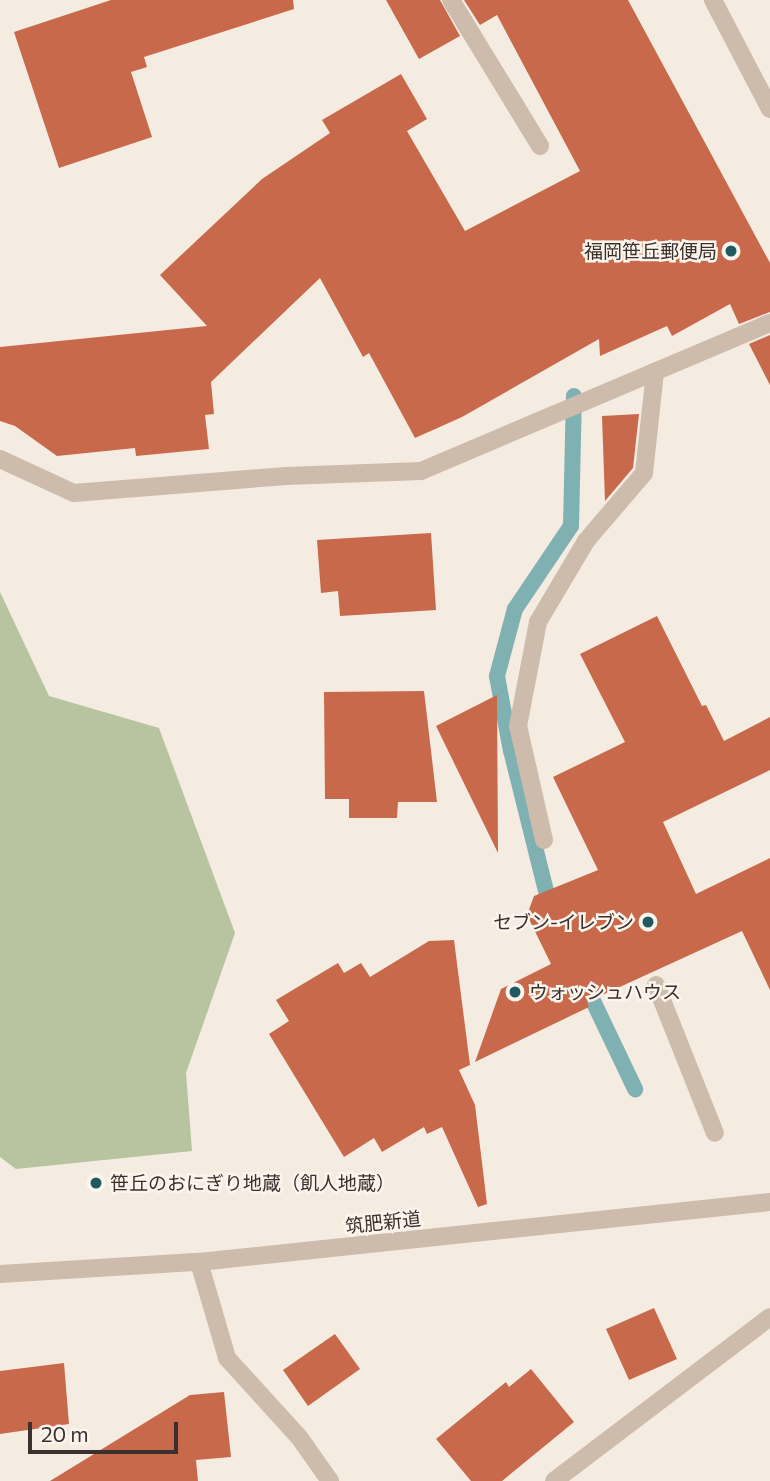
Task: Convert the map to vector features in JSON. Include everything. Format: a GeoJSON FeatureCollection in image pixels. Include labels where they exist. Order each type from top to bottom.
{"type":"FeatureCollection","features":[{"type":"Feature","properties":{"kind":"street"},"geometry":{"type":"LineString","coordinates":[[451,0],[540,146]]}},
{"type":"Feature","properties":{"kind":"street"},"geometry":{"type":"LineString","coordinates":[[713,0],[770,109]]}},
{"type":"Feature","properties":{"kind":"street"},"geometry":{"type":"LineString","coordinates":[[0,459],[74,493],[286,476],[421,471],[770,323]]}},
{"type":"Feature","properties":{"kind":"street"},"geometry":{"type":"LineString","coordinates":[[544,840],[518,726],[538,622],[586,541],[644,473],[655,372]]}},
{"type":"Feature","properties":{"kind":"street"},"geometry":{"type":"LineString","coordinates":[[656,985],[715,1133]]}},
{"type":"Feature","properties":{"kind":"street","name":"筑肥新道"},"geometry":{"type":"LineString","coordinates":[[0,1273],[199,1262],[770,1202]]}},
{"type":"Feature","properties":{"kind":"street"},"geometry":{"type":"LineString","coordinates":[[199,1262],[227,1358],[299,1437],[330,1481]]}},
{"type":"Feature","properties":{"kind":"street"},"geometry":{"type":"LineString","coordinates":[[554,1481],[770,1317]]}},
{"type":"Feature","properties":{"kind":"green space"},"geometry":{"type":"Polygon","coordinates":[[[0,592],[49,696],[159,728],[235,933],[186,1073],[192,1151],[16,1169],[0,1157],[0,592]]]}},
{"type":"Feature","properties":{"kind":"building"},"geometry":{"type":"Polygon","coordinates":[[[111,0],[293,0],[294,9],[144,57],[147,67],[131,72],[152,137],[59,168],[14,32],[111,0]]]}},
{"type":"Feature","properties":{"kind":"building"},"geometry":{"type":"Polygon","coordinates":[[[386,0],[440,0],[460,36],[419,59],[386,0]]]}},
{"type":"Feature","properties":{"kind":"building"},"geometry":{"type":"Polygon","coordinates":[[[464,0],[628,0],[770,263],[770,312],[739,324],[730,304],[672,336],[667,326],[600,356],[599,339],[462,417],[415,438],[369,353],[363,357],[320,278],[211,382],[214,414],[205,415],[209,449],[136,456],[135,448],[57,456],[15,426],[0,421],[0,347],[207,326],[160,275],[262,179],[330,133],[322,120],[401,74],[427,119],[407,131],[465,231],[580,171],[497,15],[480,25],[464,0]]]}},
{"type":"Feature","properties":{"kind":"building"},"geometry":{"type":"Polygon","coordinates":[[[770,335],[770,385],[749,344],[770,335]]]}},
{"type":"Feature","properties":{"kind":"building"},"geometry":{"type":"Polygon","coordinates":[[[639,414],[633,468],[605,501],[602,416],[639,414]]]}},
{"type":"Feature","properties":{"kind":"building"},"geometry":{"type":"Polygon","coordinates":[[[431,533],[436,610],[340,616],[338,591],[321,593],[317,540],[431,533]]]}},
{"type":"Feature","properties":{"kind":"building"},"geometry":{"type":"Polygon","coordinates":[[[657,616],[702,706],[706,705],[724,741],[770,717],[770,770],[663,822],[696,894],[770,858],[770,990],[742,931],[587,1002],[589,1007],[475,1062],[501,989],[551,964],[527,915],[534,896],[598,870],[553,777],[625,742],[580,654],[657,616]]]}},
{"type":"Feature","properties":{"kind":"building"},"geometry":{"type":"Polygon","coordinates":[[[424,691],[437,802],[398,802],[397,818],[349,818],[349,799],[325,799],[324,692],[424,691]]]}},
{"type":"Feature","properties":{"kind":"building"},"geometry":{"type":"Polygon","coordinates":[[[497,695],[498,853],[436,726],[497,695]]]}},
{"type":"Feature","properties":{"kind":"building"},"geometry":{"type":"Polygon","coordinates":[[[454,940],[470,1065],[459,1070],[475,1105],[487,1204],[478,1207],[442,1127],[427,1134],[424,1127],[382,1152],[374,1138],[344,1157],[269,1034],[289,1021],[276,1000],[338,963],[344,973],[361,963],[370,977],[429,941],[454,940]]]}},
{"type":"Feature","properties":{"kind":"building"},"geometry":{"type":"Polygon","coordinates":[[[654,1308],[677,1359],[629,1380],[606,1329],[654,1308]]]}},
{"type":"Feature","properties":{"kind":"building"},"geometry":{"type":"Polygon","coordinates":[[[335,1334],[360,1369],[308,1406],[283,1370],[335,1334]]]}},
{"type":"Feature","properties":{"kind":"building"},"geometry":{"type":"Polygon","coordinates":[[[64,1363],[69,1424],[0,1434],[0,1371],[64,1363]]]}},
{"type":"Feature","properties":{"kind":"building"},"geometry":{"type":"Polygon","coordinates":[[[531,1369],[574,1422],[502,1481],[471,1481],[436,1439],[506,1382],[509,1387],[531,1369]]]}},
{"type":"Feature","properties":{"kind":"building"},"geometry":{"type":"Polygon","coordinates":[[[224,1392],[231,1457],[196,1460],[198,1481],[50,1481],[190,1395],[224,1392]]]}},
{"type":"Feature","properties":{"kind":"waterway"},"geometry":{"type":"LineString","coordinates":[[551,911],[511,751],[497,676],[515,609],[571,526],[574,396]]}},
{"type":"Feature","properties":{"kind":"waterway"},"geometry":{"type":"LineString","coordinates":[[584,982],[635,1089]]}},
{"type":"Feature","properties":{"kind":"place","name":"福岡笹丘郵便局"},"geometry":{"type":"Point","coordinates":[731,251]}},
{"type":"Feature","properties":{"kind":"place","name":"セブン-イレブン"},"geometry":{"type":"Point","coordinates":[648,922]}},
{"type":"Feature","properties":{"kind":"place","name":"ウォッシュハウス"},"geometry":{"type":"Point","coordinates":[515,992]}},
{"type":"Feature","properties":{"kind":"place","name":"笹丘のおにぎり地蔵（飢人地蔵）"},"geometry":{"type":"Point","coordinates":[96,1183]}}]}
